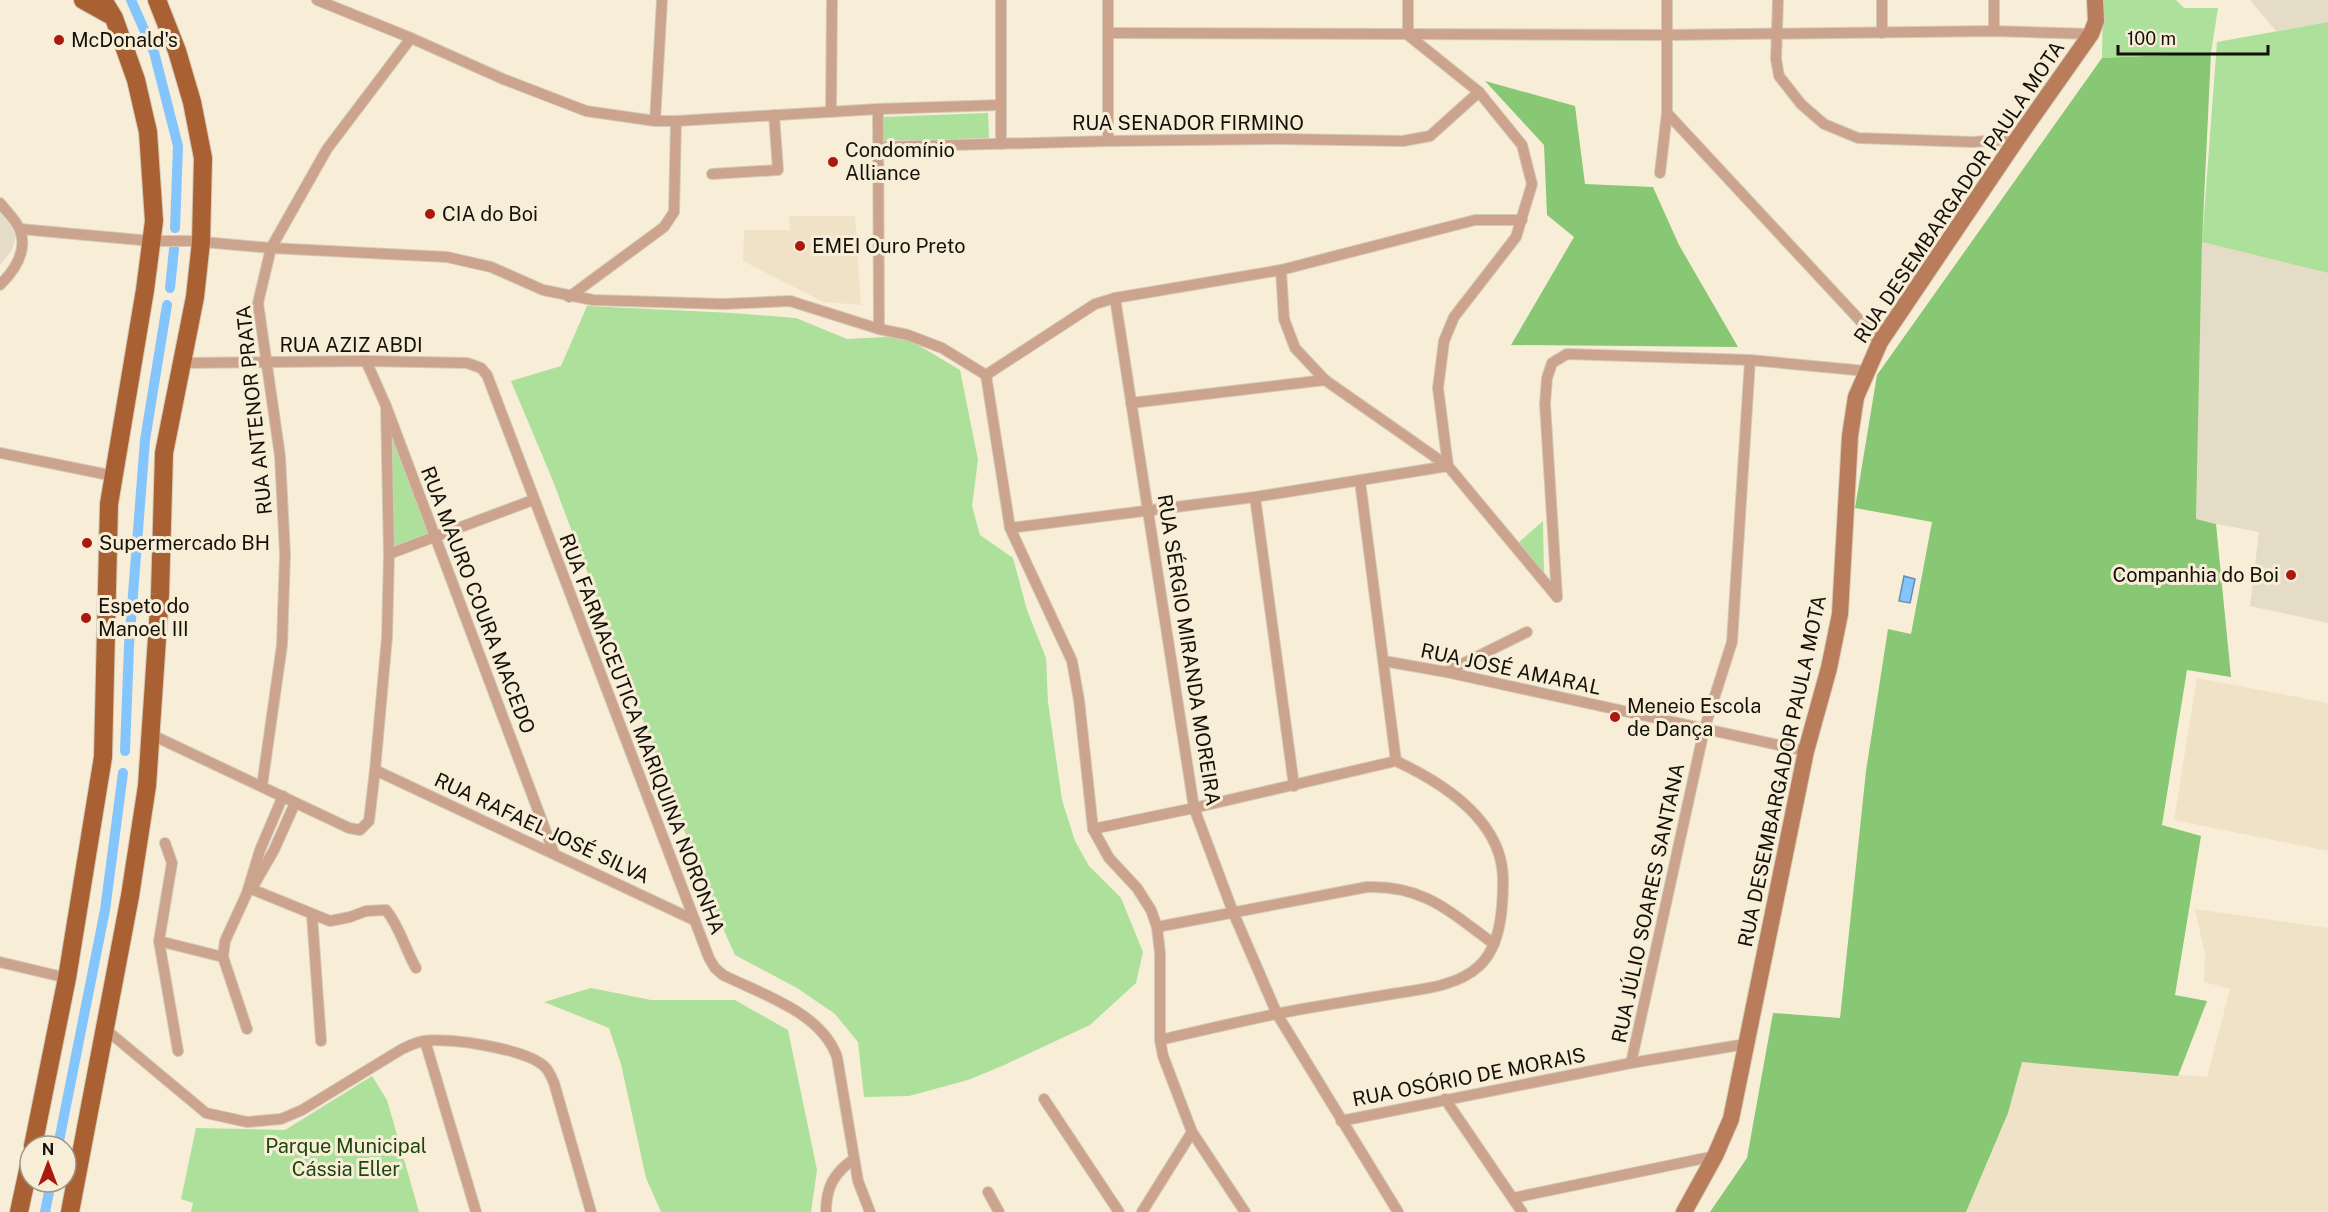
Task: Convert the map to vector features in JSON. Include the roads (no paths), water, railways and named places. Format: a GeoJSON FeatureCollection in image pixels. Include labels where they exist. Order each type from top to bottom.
{"type":"FeatureCollection","features":[{"type":"Feature","properties":{"kind":"main road"},"geometry":{"type":"LineString","coordinates":[[83,0],[114,18]]}},
{"type":"Feature","properties":{"kind":"main road"},"geometry":{"type":"LineString","coordinates":[[36,1134],[68,978],[103,757],[109,504],[145,290],[158,242],[154,221],[148,132],[136,80],[114,18],[103,0]]}},
{"type":"Feature","properties":{"kind":"main road"},"geometry":{"type":"LineString","coordinates":[[70,1212],[130,896],[147,786],[160,594],[164,453],[195,297],[194,242],[203,158],[192,102],[177,51],[157,0]]}},
{"type":"Feature","properties":{"kind":"main road"},"geometry":{"type":"LineString","coordinates":[[20,1212],[24,1194]]}},
{"type":"Feature","properties":{"kind":"street"},"geometry":{"type":"LineString","coordinates":[[317,0],[503,79],[586,111],[676,121],[878,109],[1000,105]]}},
{"type":"Feature","properties":{"kind":"street"},"geometry":{"type":"LineString","coordinates":[[655,120],[662,0]]}},
{"type":"Feature","properties":{"kind":"street"},"geometry":{"type":"LineString","coordinates":[[831,112],[832,0]]}},
{"type":"Feature","properties":{"kind":"street"},"geometry":{"type":"LineString","coordinates":[[1001,144],[1002,0]]}},
{"type":"Feature","properties":{"kind":"street"},"geometry":{"type":"LineString","coordinates":[[1108,0],[1108,141]]}},
{"type":"Feature","properties":{"kind":"street"},"geometry":{"type":"LineString","coordinates":[[1408,0],[1408,35]]}},
{"type":"Feature","properties":{"kind":"street"},"geometry":{"type":"LineString","coordinates":[[1660,173],[1667,113],[1667,0]]}},
{"type":"Feature","properties":{"kind":"street"},"geometry":{"type":"LineString","coordinates":[[1778,0],[1776,59],[1779,76],[1801,104],[1824,124],[1858,138],[1972,142],[2017,139]]}},
{"type":"Feature","properties":{"kind":"street"},"geometry":{"type":"LineString","coordinates":[[1882,0],[1882,33]]}},
{"type":"Feature","properties":{"kind":"street"},"geometry":{"type":"LineString","coordinates":[[1994,0],[1994,30]]}},
{"type":"Feature","properties":{"kind":"street","name":"RUA DESEMBARGADOR PAULA MOTA"},"geometry":{"type":"LineString","coordinates":[[1684,1212],[1715,1156],[1731,1119],[1806,751],[1829,668],[1840,614],[1850,436],[1856,397],[1880,342],[2091,34],[2096,21],[2095,0]]}},
{"type":"Feature","properties":{"kind":"street"},"geometry":{"type":"LineString","coordinates":[[1108,33],[1667,35],[1994,30],[2091,34]]}},
{"type":"Feature","properties":{"kind":"street"},"geometry":{"type":"LineString","coordinates":[[1408,35],[1479,92],[1522,145],[1532,184],[1516,237],[1454,317],[1444,341],[1438,388],[1448,466]]}},
{"type":"Feature","properties":{"kind":"street","name":"RUA ANTENOR PRATA"},"geometry":{"type":"LineString","coordinates":[[262,786],[282,645],[285,554],[280,456],[258,303],[271,248],[327,149],[411,38]]}},
{"type":"Feature","properties":{"kind":"street","name":"RUA SENADOR FIRMINO"},"geometry":{"type":"LineString","coordinates":[[879,147],[1280,139],[1403,141],[1431,136],[1479,92]]}},
{"type":"Feature","properties":{"kind":"street"},"geometry":{"type":"LineString","coordinates":[[878,109],[879,329]]}},
{"type":"Feature","properties":{"kind":"street"},"geometry":{"type":"LineString","coordinates":[[1667,113],[1880,342]]}},
{"type":"Feature","properties":{"kind":"street"},"geometry":{"type":"LineString","coordinates":[[712,174],[778,170],[774,115]]}},
{"type":"Feature","properties":{"kind":"street"},"geometry":{"type":"LineString","coordinates":[[569,297],[664,227],[674,212],[676,121]]}},
{"type":"Feature","properties":{"kind":"street"},"geometry":{"type":"LineString","coordinates":[[0,203],[20,229],[24,247],[13,272],[0,285]]}},
{"type":"Feature","properties":{"kind":"street"},"geometry":{"type":"LineString","coordinates":[[986,375],[1095,304],[1115,298],[1281,270],[1475,220],[1522,220]]}},
{"type":"Feature","properties":{"kind":"street"},"geometry":{"type":"LineString","coordinates":[[20,229],[158,242],[194,242],[447,257],[492,267],[543,290],[593,300],[723,304],[790,301],[879,329],[908,335],[942,348],[986,375],[1010,528],[1072,661],[1079,700],[1086,787],[1093,828],[1109,858],[1137,888],[1151,910],[1157,927],[1161,953],[1160,1040],[1163,1056],[1192,1132],[1245,1212]]}},
{"type":"Feature","properties":{"kind":"street"},"geometry":{"type":"LineString","coordinates":[[1281,270],[1284,319],[1295,348],[1325,380],[1448,466],[1557,597],[1545,404],[1547,378],[1552,363],[1567,354],[1750,360],[1866,371]]}},
{"type":"Feature","properties":{"kind":"street","name":"RUA SÉRGIO MIRANDA MOREIRA"},"geometry":{"type":"LineString","coordinates":[[1115,298],[1194,808],[1233,912],[1277,1014],[1398,1212]]}},
{"type":"Feature","properties":{"kind":"street","name":"RUA JÚLIO SOARES SANTANA"},"geometry":{"type":"LineString","coordinates":[[1631,1063],[1704,730],[1732,642],[1750,360]]}},
{"type":"Feature","properties":{"kind":"street","name":"RUA AZIZ ABDI"},"geometry":{"type":"LineString","coordinates":[[183,363],[366,361],[467,363],[481,368]]}},
{"type":"Feature","properties":{"kind":"street","name":"RUA MAURO COURA MACEDO"},"geometry":{"type":"LineString","coordinates":[[366,361],[386,406],[554,854]]}},
{"type":"Feature","properties":{"kind":"street","name":"RUA FARMACEUTICA MARIQUINA NORONHA"},"geometry":{"type":"LineString","coordinates":[[481,368],[487,375],[694,920],[715,968],[723,975],[810,1020],[830,1041],[837,1057],[854,1159]]}},
{"type":"Feature","properties":{"kind":"street"},"geometry":{"type":"LineString","coordinates":[[1131,404],[1325,380]]}},
{"type":"Feature","properties":{"kind":"street"},"geometry":{"type":"LineString","coordinates":[[150,734],[349,828],[360,830],[369,820],[387,637],[389,554],[386,406]]}},
{"type":"Feature","properties":{"kind":"street"},"geometry":{"type":"LineString","coordinates":[[0,453],[114,476]]}},
{"type":"Feature","properties":{"kind":"street"},"geometry":{"type":"LineString","coordinates":[[1010,528],[1255,497],[1448,466]]}},
{"type":"Feature","properties":{"kind":"street"},"geometry":{"type":"LineString","coordinates":[[1360,481],[1396,760]]}},
{"type":"Feature","properties":{"kind":"street"},"geometry":{"type":"LineString","coordinates":[[1255,497],[1294,786]]}},
{"type":"Feature","properties":{"kind":"street"},"geometry":{"type":"LineString","coordinates":[[389,554],[533,500]]}},
{"type":"Feature","properties":{"kind":"street"},"geometry":{"type":"LineString","coordinates":[[1446,672],[1527,632]]}},
{"type":"Feature","properties":{"kind":"street","name":"RUA JOSÉ AMARAL"},"geometry":{"type":"LineString","coordinates":[[1384,661],[1446,672],[1806,751]]}},
{"type":"Feature","properties":{"kind":"street"},"geometry":{"type":"LineString","coordinates":[[1093,828],[1294,786],[1396,760],[1447,790],[1470,810],[1494,842],[1503,873],[1498,927],[1494,944],[1479,966],[1454,980],[1422,988],[1277,1014],[1160,1040]]}},
{"type":"Feature","properties":{"kind":"street","name":"RUA RAFAEL JOSÉ SILVA"},"geometry":{"type":"LineString","coordinates":[[375,770],[694,920]]}},
{"type":"Feature","properties":{"kind":"street"},"geometry":{"type":"LineString","coordinates":[[249,890],[260,850],[283,796]]}},
{"type":"Feature","properties":{"kind":"street"},"geometry":{"type":"LineString","coordinates":[[247,1029],[223,957],[225,941],[249,890],[274,849],[295,803]]}},
{"type":"Feature","properties":{"kind":"street"},"geometry":{"type":"LineString","coordinates":[[165,843],[172,863],[159,941],[178,1051]]}},
{"type":"Feature","properties":{"kind":"street"},"geometry":{"type":"LineString","coordinates":[[1157,927],[1367,887],[1399,888],[1422,895],[1494,944]]}},
{"type":"Feature","properties":{"kind":"street"},"geometry":{"type":"LineString","coordinates":[[249,890],[330,921],[366,911],[386,910],[396,922],[404,947],[416,968]]}},
{"type":"Feature","properties":{"kind":"street"},"geometry":{"type":"LineString","coordinates":[[312,915],[321,1041]]}},
{"type":"Feature","properties":{"kind":"street"},"geometry":{"type":"LineString","coordinates":[[159,941],[223,957]]}},
{"type":"Feature","properties":{"kind":"street"},"geometry":{"type":"LineString","coordinates":[[0,962],[68,978]]}},
{"type":"Feature","properties":{"kind":"street"},"geometry":{"type":"LineString","coordinates":[[104,1028],[206,1113],[248,1122],[281,1119],[302,1110],[402,1048],[425,1041],[448,1040],[504,1050],[531,1058],[546,1068],[554,1083],[591,1212]]}},
{"type":"Feature","properties":{"kind":"street"},"geometry":{"type":"LineString","coordinates":[[425,1041],[476,1212]]}},
{"type":"Feature","properties":{"kind":"street","name":"RUA OSÓRIO DE MORAIS"},"geometry":{"type":"LineString","coordinates":[[1341,1121],[1631,1063],[1746,1044]]}},
{"type":"Feature","properties":{"kind":"street"},"geometry":{"type":"LineString","coordinates":[[1044,1099],[1119,1212]]}},
{"type":"Feature","properties":{"kind":"street"},"geometry":{"type":"LineString","coordinates":[[1445,1099],[1521,1212]]}},
{"type":"Feature","properties":{"kind":"street"},"geometry":{"type":"LineString","coordinates":[[1142,1212],[1192,1132]]}},
{"type":"Feature","properties":{"kind":"street"},"geometry":{"type":"LineString","coordinates":[[1513,1198],[1715,1156]]}},
{"type":"Feature","properties":{"kind":"street"},"geometry":{"type":"LineString","coordinates":[[826,1212],[826,1198],[831,1181],[841,1168],[854,1159],[858,1181],[870,1212]]}},
{"type":"Feature","properties":{"kind":"street"},"geometry":{"type":"LineString","coordinates":[[988,1191],[999,1212]]}},
{"type":"Feature","properties":{"kind":"water"},"geometry":{"type":"Polygon","coordinates":[[[1904,576],[1915,579],[1910,603],[1899,601],[1904,576]]]}},
{"type":"Feature","properties":{"kind":"waterway"},"geometry":{"type":"LineString","coordinates":[[131,0],[154,52],[178,146],[175,228]]}},
{"type":"Feature","properties":{"kind":"waterway"},"geometry":{"type":"LineString","coordinates":[[170,288],[174,249]]}},
{"type":"Feature","properties":{"kind":"waterway"},"geometry":{"type":"LineString","coordinates":[[125,751],[129,646],[145,440],[167,305]]}},
{"type":"Feature","properties":{"kind":"waterway"},"geometry":{"type":"LineString","coordinates":[[60,1134],[105,910],[123,773]]}},
{"type":"Feature","properties":{"kind":"waterway"},"geometry":{"type":"LineString","coordinates":[[45,1212],[49,1194]]}},
{"type":"Feature","properties":{"kind":"place","name":"McDonald's"},"geometry":{"type":"Point","coordinates":[59,40]}},
{"type":"Feature","properties":{"kind":"place","name":"Condomínio Alliance"},"geometry":{"type":"Point","coordinates":[833,162]}},
{"type":"Feature","properties":{"kind":"place","name":"CIA do Boi"},"geometry":{"type":"Point","coordinates":[430,214]}},
{"type":"Feature","properties":{"kind":"place","name":"EMEI Ouro Preto"},"geometry":{"type":"Point","coordinates":[800,246]}},
{"type":"Feature","properties":{"kind":"place","name":"Supermercado BH"},"geometry":{"type":"Point","coordinates":[87,543]}},
{"type":"Feature","properties":{"kind":"place","name":"Companhia do Boi"},"geometry":{"type":"Point","coordinates":[2291,575]}},
{"type":"Feature","properties":{"kind":"place","name":"Espeto do Manoel III"},"geometry":{"type":"Point","coordinates":[86,618]}},
{"type":"Feature","properties":{"kind":"place","name":"Meneio Escola de Dança"},"geometry":{"type":"Point","coordinates":[1615,717]}},
{"type":"Feature","properties":{"kind":"park label","name":"Parque Municipal Cássia Eller"},"geometry":{"type":"Point","coordinates":[346,1158]}}]}
